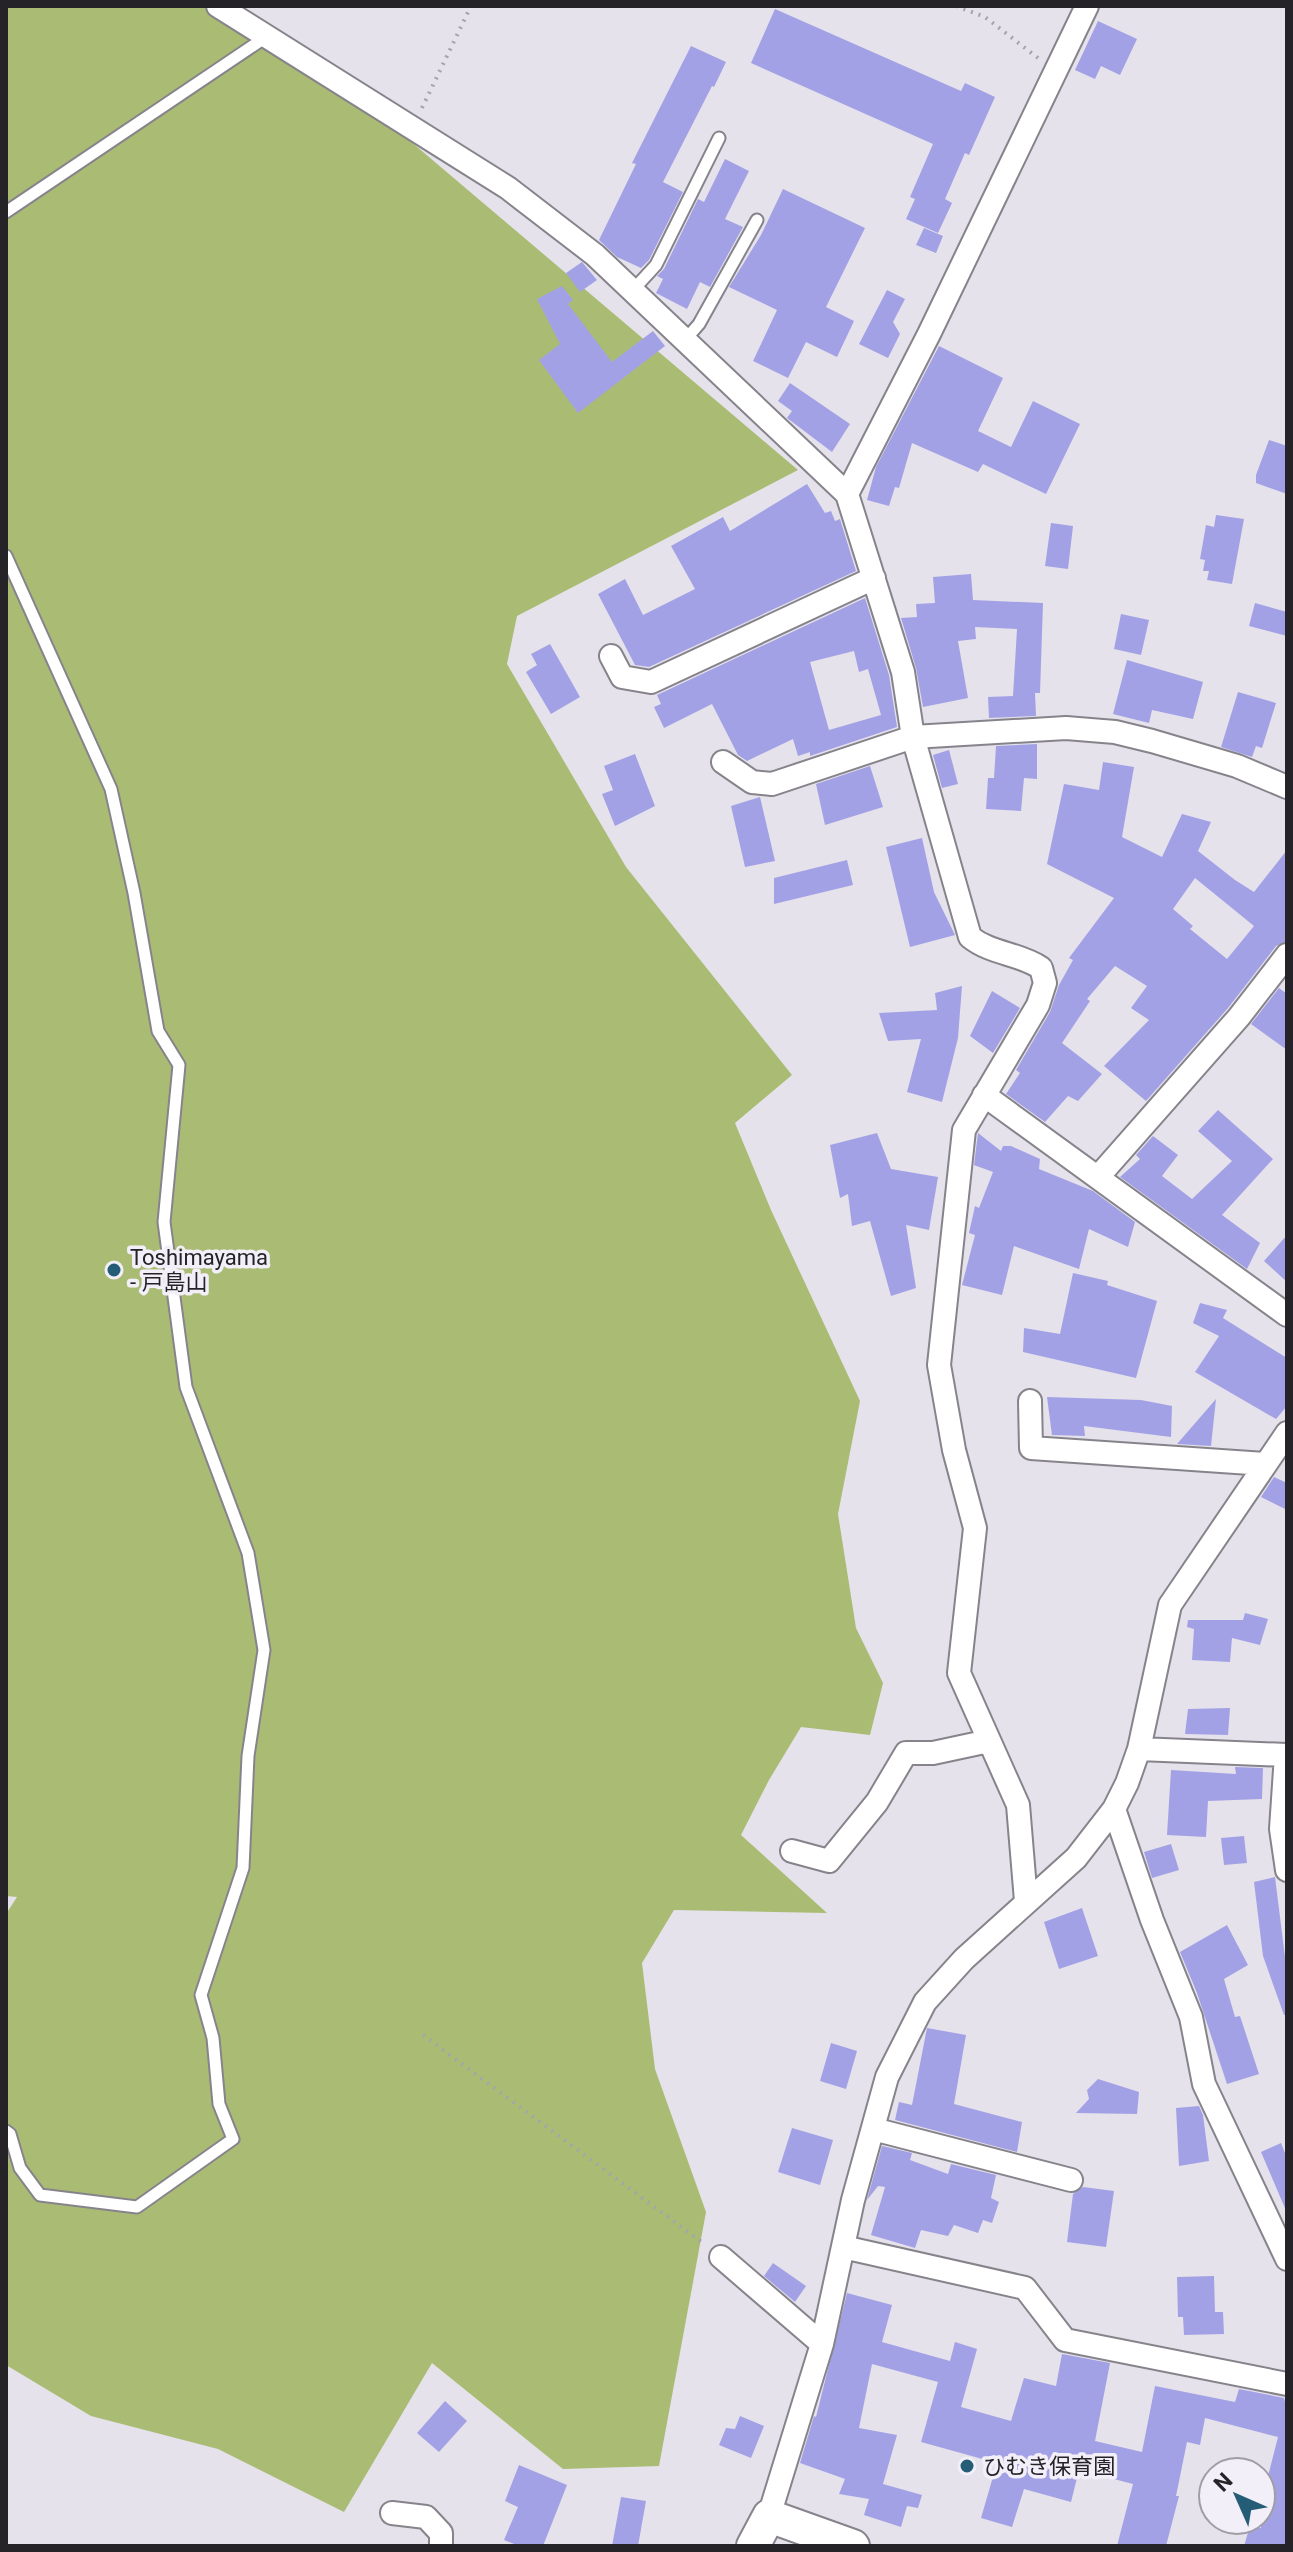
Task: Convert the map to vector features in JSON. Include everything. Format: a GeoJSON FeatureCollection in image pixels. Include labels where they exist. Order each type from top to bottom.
{"type":"FeatureCollection","features":[{"type":"Feature","properties":{"kind":"main road"},"geometry":{"type":"LineString","coordinates":[[753,2546],[769,2516],[853,2546]]}},
{"type":"Feature","properties":{"kind":"street"},"geometry":{"type":"LineString","coordinates":[[218,6],[508,188],[595,255],[847,494],[903,672],[913,737],[970,937],[981,946],[1030,960],[1041,968],[1045,983],[1038,1005],[964,1130],[939,1365],[954,1450],[975,1528],[959,1673],[1018,1805],[1026,1901]]}},
{"type":"Feature","properties":{"kind":"street"},"geometry":{"type":"LineString","coordinates":[[847,494],[929,334],[1087,6]]}},
{"type":"Feature","properties":{"kind":"street"},"geometry":{"type":"LineString","coordinates":[[611,656],[622,677],[651,682],[874,578]]}},
{"type":"Feature","properties":{"kind":"street"},"geometry":{"type":"LineString","coordinates":[[723,762],[752,782],[772,784],[913,737],[1066,728],[1115,732],[1237,766],[1287,787]]}},
{"type":"Feature","properties":{"kind":"street"},"geometry":{"type":"LineString","coordinates":[[1098,1177],[1239,1017],[1287,955]]}},
{"type":"Feature","properties":{"kind":"street"},"geometry":{"type":"LineString","coordinates":[[984,1095],[1287,1315]]}},
{"type":"Feature","properties":{"kind":"street"},"geometry":{"type":"LineString","coordinates":[[1030,1401],[1031,1448],[1265,1464]]}},
{"type":"Feature","properties":{"kind":"street"},"geometry":{"type":"LineString","coordinates":[[769,2516],[822,2344],[843,2247],[887,2077],[925,2002],[964,1959],[1076,1858],[1114,1809],[1139,1749],[1170,1605],[1287,1433]]}},
{"type":"Feature","properties":{"kind":"street"},"geometry":{"type":"LineString","coordinates":[[792,1851],[829,1861],[877,1802],[906,1753],[933,1753],[989,1741]]}},
{"type":"Feature","properties":{"kind":"street"},"geometry":{"type":"LineString","coordinates":[[1139,1749],[1286,1755],[1281,1829],[1287,1870]]}},
{"type":"Feature","properties":{"kind":"street"},"geometry":{"type":"LineString","coordinates":[[1114,1809],[1152,1920],[1191,2017],[1204,2084],[1287,2259]]}},
{"type":"Feature","properties":{"kind":"street"},"geometry":{"type":"LineString","coordinates":[[873,2129],[1071,2180]]}},
{"type":"Feature","properties":{"kind":"street"},"geometry":{"type":"LineString","coordinates":[[843,2247],[1025,2288],[1065,2340],[1287,2384]]}},
{"type":"Feature","properties":{"kind":"street"},"geometry":{"type":"LineString","coordinates":[[721,2257],[822,2344]]}},
{"type":"Feature","properties":{"kind":"street"},"geometry":{"type":"LineString","coordinates":[[392,2513],[426,2517],[441,2533],[441,2546]]}},
{"type":"Feature","properties":{"kind":"lane"},"geometry":{"type":"LineString","coordinates":[[6,212],[266,37]]}},
{"type":"Feature","properties":{"kind":"lane"},"geometry":{"type":"LineString","coordinates":[[633,290],[656,265],[719,138]]}},
{"type":"Feature","properties":{"kind":"lane"},"geometry":{"type":"LineString","coordinates":[[685,340],[699,324],[757,220]]}},
{"type":"Feature","properties":{"kind":"lane"},"geometry":{"type":"LineString","coordinates":[[6,556],[111,789],[134,893],[158,1031],[179,1065],[164,1222],[186,1387],[248,1553],[264,1650],[248,1756],[243,1868],[201,1995],[213,2038],[219,2104],[233,2139],[137,2207],[40,2195],[20,2168],[10,2134],[6,2131]]}},
{"type":"Feature","properties":{"kind":"path"},"geometry":{"type":"LineString","coordinates":[[412,129],[471,6]]}},
{"type":"Feature","properties":{"kind":"path"},"geometry":{"type":"LineString","coordinates":[[956,6],[985,17],[1055,72]]}},
{"type":"Feature","properties":{"kind":"path"},"geometry":{"type":"LineString","coordinates":[[423,2035],[721,2257]]}},
{"type":"Feature","properties":{"kind":"green space"},"geometry":{"type":"Polygon","coordinates":[[[6,6],[216,6],[337,79],[798,470],[517,616],[507,664],[626,867],[792,1075],[735,1123],[771,1210],[860,1401],[838,1514],[856,1628],[883,1683],[870,1735],[801,1727],[741,1835],[827,1913],[674,1910],[642,1963],[655,2069],[706,2212],[659,2466],[563,2469],[432,2363],[344,2512],[218,2449],[91,2416],[6,2365],[6,1914],[17,1897],[6,1896],[6,6]]]}},
{"type":"Feature","properties":{"kind":"building"},"geometry":{"type":"Polygon","coordinates":[[[775,9],[961,91],[965,83],[995,97],[945,199],[952,203],[938,233],[906,219],[915,199],[910,197],[933,144],[751,63],[775,9]]]}},
{"type":"Feature","properties":{"kind":"building"},"geometry":{"type":"Polygon","coordinates":[[[1098,21],[1137,39],[1120,75],[1101,66],[1095,79],[1075,70],[1098,21]]]}},
{"type":"Feature","properties":{"kind":"building"},"geometry":{"type":"Polygon","coordinates":[[[691,46],[726,62],[663,182],[683,192],[649,260],[641,268],[617,257],[599,240],[636,164],[632,163],[691,46]]]}},
{"type":"Feature","properties":{"kind":"building"},"geometry":{"type":"Polygon","coordinates":[[[725,159],[749,171],[725,219],[743,227],[710,287],[700,282],[687,309],[656,293],[663,279],[657,276],[664,269],[698,199],[704,202],[725,159]]]}},
{"type":"Feature","properties":{"kind":"building"},"geometry":{"type":"Polygon","coordinates":[[[783,189],[865,228],[826,307],[854,321],[837,357],[806,342],[788,378],[753,361],[777,310],[729,287],[761,235],[783,189]]]}},
{"type":"Feature","properties":{"kind":"building"},"geometry":{"type":"Polygon","coordinates":[[[924,228],[943,236],[936,253],[916,245],[924,228]]]}},
{"type":"Feature","properties":{"kind":"building"},"geometry":{"type":"Polygon","coordinates":[[[582,262],[597,280],[580,292],[566,273],[582,262]]]}},
{"type":"Feature","properties":{"kind":"building"},"geometry":{"type":"Polygon","coordinates":[[[562,286],[573,300],[568,304],[612,362],[653,331],[665,346],[578,413],[539,360],[560,344],[537,299],[562,286]]]}},
{"type":"Feature","properties":{"kind":"building"},"geometry":{"type":"Polygon","coordinates":[[[887,290],[905,299],[893,322],[900,334],[888,358],[859,344],[887,290]]]}},
{"type":"Feature","properties":{"kind":"building"},"geometry":{"type":"Polygon","coordinates":[[[939,346],[1003,378],[978,431],[1011,447],[1033,401],[1080,424],[1046,494],[983,464],[978,472],[912,443],[899,488],[895,487],[889,506],[867,500],[876,467],[939,346]]]}},
{"type":"Feature","properties":{"kind":"building"},"geometry":{"type":"Polygon","coordinates":[[[790,383],[850,424],[832,452],[787,418],[792,411],[778,401],[790,383]]]}},
{"type":"Feature","properties":{"kind":"building"},"geometry":{"type":"Polygon","coordinates":[[[1269,440],[1287,446],[1287,494],[1256,483],[1269,440]]]}},
{"type":"Feature","properties":{"kind":"building"},"geometry":{"type":"Polygon","coordinates":[[[807,484],[825,513],[831,511],[835,521],[840,519],[856,571],[649,667],[635,665],[598,594],[625,579],[643,615],[695,589],[671,546],[723,517],[730,531],[807,484]]]}},
{"type":"Feature","properties":{"kind":"building"},"geometry":{"type":"Polygon","coordinates":[[[1216,515],[1244,519],[1232,584],[1207,580],[1209,571],[1203,571],[1205,560],[1200,559],[1206,525],[1214,527],[1216,515]]]}},
{"type":"Feature","properties":{"kind":"building"},"geometry":{"type":"Polygon","coordinates":[[[1051,523],[1073,526],[1068,569],[1045,566],[1051,523]]]}},
{"type":"Feature","properties":{"kind":"building"},"geometry":{"type":"Polygon","coordinates":[[[971,574],[973,600],[1043,603],[1040,693],[1035,693],[1036,716],[989,718],[988,697],[1013,696],[1017,629],[975,627],[976,639],[958,641],[968,698],[923,707],[916,668],[901,618],[917,617],[916,604],[935,603],[933,577],[971,574]]]}},
{"type":"Feature","properties":{"kind":"building"},"geometry":{"type":"Polygon","coordinates":[[[865,598],[889,675],[897,727],[810,756],[810,752],[798,756],[793,739],[747,761],[738,755],[712,704],[664,728],[654,707],[661,704],[657,695],[865,598]],[[854,651],[810,662],[829,730],[881,715],[868,669],[859,672],[854,651]]]}},
{"type":"Feature","properties":{"kind":"building"},"geometry":{"type":"Polygon","coordinates":[[[1255,603],[1287,612],[1287,636],[1249,626],[1255,603]]]}},
{"type":"Feature","properties":{"kind":"building"},"geometry":{"type":"Polygon","coordinates":[[[1121,614],[1149,620],[1141,655],[1114,649],[1121,614]]]}},
{"type":"Feature","properties":{"kind":"building"},"geometry":{"type":"Polygon","coordinates":[[[550,644],[580,697],[551,714],[526,672],[537,665],[531,654],[550,644]]]}},
{"type":"Feature","properties":{"kind":"building"},"geometry":{"type":"Polygon","coordinates":[[[1127,660],[1203,682],[1193,719],[1152,710],[1149,723],[1113,714],[1127,660]]]}},
{"type":"Feature","properties":{"kind":"building"},"geometry":{"type":"Polygon","coordinates":[[[1238,692],[1276,703],[1262,748],[1256,746],[1252,757],[1221,747],[1238,692]]]}},
{"type":"Feature","properties":{"kind":"building"},"geometry":{"type":"Polygon","coordinates":[[[1037,744],[1037,779],[1024,778],[1021,811],[986,809],[988,778],[994,778],[996,746],[1037,744]]]}},
{"type":"Feature","properties":{"kind":"building"},"geometry":{"type":"Polygon","coordinates":[[[949,750],[958,784],[942,788],[933,755],[949,750]]]}},
{"type":"Feature","properties":{"kind":"building"},"geometry":{"type":"Polygon","coordinates":[[[635,754],[655,806],[615,826],[602,794],[613,790],[604,766],[635,754]]]}},
{"type":"Feature","properties":{"kind":"building"},"geometry":{"type":"Polygon","coordinates":[[[1103,762],[1134,767],[1122,837],[1162,857],[1182,814],[1211,822],[1198,851],[1254,892],[1287,850],[1287,941],[1276,946],[1228,1008],[1146,1101],[1104,1066],[1149,1020],[1131,1008],[1147,986],[1115,966],[1087,999],[1090,1001],[1062,1043],[1102,1074],[1078,1101],[1068,1096],[1045,1122],[1006,1094],[1020,1073],[1016,1070],[1050,1012],[1059,985],[1073,960],[1069,958],[1114,898],[1047,864],[1064,784],[1099,790],[1103,762]],[[1195,878],[1173,909],[1193,926],[1190,929],[1227,959],[1254,926],[1195,878]]]}},
{"type":"Feature","properties":{"kind":"building"},"geometry":{"type":"Polygon","coordinates":[[[870,766],[883,807],[825,825],[816,784],[870,766]]]}},
{"type":"Feature","properties":{"kind":"building"},"geometry":{"type":"Polygon","coordinates":[[[760,797],[775,861],[745,867],[731,806],[760,797]]]}},
{"type":"Feature","properties":{"kind":"building"},"geometry":{"type":"Polygon","coordinates":[[[922,838],[934,892],[955,935],[910,947],[886,847],[922,838]]]}},
{"type":"Feature","properties":{"kind":"building"},"geometry":{"type":"Polygon","coordinates":[[[847,860],[853,885],[774,904],[774,878],[847,860]]]}},
{"type":"Feature","properties":{"kind":"building"},"geometry":{"type":"Polygon","coordinates":[[[962,986],[958,1038],[942,1102],[907,1092],[921,1039],[888,1041],[879,1013],[937,1010],[935,993],[962,986]]]}},
{"type":"Feature","properties":{"kind":"building"},"geometry":{"type":"Polygon","coordinates":[[[1279,988],[1287,994],[1287,1050],[1251,1024],[1279,988]]]}},
{"type":"Feature","properties":{"kind":"building"},"geometry":{"type":"Polygon","coordinates":[[[992,991],[1020,1008],[993,1053],[970,1036],[992,991]]]}},
{"type":"Feature","properties":{"kind":"building"},"geometry":{"type":"Polygon","coordinates":[[[1218,1110],[1273,1159],[1222,1215],[1260,1243],[1247,1269],[1120,1177],[1140,1159],[1136,1155],[1153,1136],[1178,1155],[1162,1176],[1192,1199],[1232,1161],[1198,1131],[1218,1110]]]}},
{"type":"Feature","properties":{"kind":"building"},"geometry":{"type":"Polygon","coordinates":[[[877,1133],[891,1169],[938,1177],[929,1230],[906,1225],[916,1288],[891,1296],[870,1221],[852,1226],[848,1194],[840,1198],[830,1145],[877,1133]]]}},
{"type":"Feature","properties":{"kind":"building"},"geometry":{"type":"Polygon","coordinates":[[[978,1133],[1001,1151],[1003,1146],[1011,1146],[1040,1159],[1039,1169],[1093,1191],[1135,1222],[1128,1247],[1089,1229],[1079,1269],[1014,1246],[1002,1295],[962,1285],[975,1235],[969,1233],[975,1206],[979,1208],[993,1172],[974,1165],[978,1133]]]}},
{"type":"Feature","properties":{"kind":"building"},"geometry":{"type":"Polygon","coordinates":[[[1287,1235],[1287,1282],[1264,1261],[1287,1235]]]}},
{"type":"Feature","properties":{"kind":"building"},"geometry":{"type":"Polygon","coordinates":[[[1073,1273],[1108,1281],[1107,1285],[1157,1301],[1136,1378],[1023,1352],[1024,1328],[1060,1334],[1073,1273]]]}},
{"type":"Feature","properties":{"kind":"building"},"geometry":{"type":"Polygon","coordinates":[[[1200,1303],[1227,1310],[1223,1318],[1287,1358],[1287,1406],[1276,1419],[1195,1372],[1219,1336],[1193,1323],[1200,1303]]]}},
{"type":"Feature","properties":{"kind":"building"},"geometry":{"type":"Polygon","coordinates":[[[1047,1397],[1141,1400],[1172,1406],[1171,1437],[1084,1426],[1085,1436],[1052,1435],[1047,1397]]]}},
{"type":"Feature","properties":{"kind":"building"},"geometry":{"type":"Polygon","coordinates":[[[1216,1399],[1211,1446],[1177,1444],[1216,1399]]]}},
{"type":"Feature","properties":{"kind":"building"},"geometry":{"type":"Polygon","coordinates":[[[1274,1477],[1287,1483],[1287,1510],[1261,1497],[1274,1477]]]}},
{"type":"Feature","properties":{"kind":"building"},"geometry":{"type":"Polygon","coordinates":[[[1245,1613],[1268,1619],[1260,1645],[1232,1638],[1230,1662],[1192,1660],[1194,1629],[1187,1627],[1188,1620],[1243,1620],[1245,1613]]]}},
{"type":"Feature","properties":{"kind":"building"},"geometry":{"type":"Polygon","coordinates":[[[1230,1708],[1228,1735],[1185,1734],[1188,1709],[1230,1708]]]}},
{"type":"Feature","properties":{"kind":"building"},"geometry":{"type":"Polygon","coordinates":[[[1235,1767],[1263,1768],[1262,1799],[1208,1801],[1206,1837],[1167,1835],[1171,1770],[1236,1774],[1235,1767]]]}},
{"type":"Feature","properties":{"kind":"building"},"geometry":{"type":"Polygon","coordinates":[[[1244,1836],[1247,1863],[1224,1865],[1221,1838],[1244,1836]]]}},
{"type":"Feature","properties":{"kind":"building"},"geometry":{"type":"Polygon","coordinates":[[[1171,1844],[1179,1870],[1152,1878],[1144,1852],[1171,1844]]]}},
{"type":"Feature","properties":{"kind":"building"},"geometry":{"type":"Polygon","coordinates":[[[1275,1877],[1287,1956],[1287,2014],[1284,2015],[1263,1956],[1254,1882],[1275,1877]]]}},
{"type":"Feature","properties":{"kind":"building"},"geometry":{"type":"Polygon","coordinates":[[[1082,1908],[1098,1956],[1059,1969],[1044,1922],[1082,1908]]]}},
{"type":"Feature","properties":{"kind":"building"},"geometry":{"type":"Polygon","coordinates":[[[1227,1925],[1248,1965],[1224,1979],[1235,2017],[1240,2016],[1259,2074],[1227,2084],[1180,1952],[1227,1925]]]}},
{"type":"Feature","properties":{"kind":"building"},"geometry":{"type":"Polygon","coordinates":[[[927,2028],[966,2035],[954,2104],[1022,2122],[1017,2152],[895,2120],[899,2102],[912,2105],[927,2028]]]}},
{"type":"Feature","properties":{"kind":"building"},"geometry":{"type":"Polygon","coordinates":[[[831,2043],[857,2051],[846,2089],[820,2081],[831,2043]]]}},
{"type":"Feature","properties":{"kind":"building"},"geometry":{"type":"Polygon","coordinates":[[[1098,2079],[1139,2092],[1137,2114],[1076,2113],[1089,2099],[1087,2090],[1098,2079]]]}},
{"type":"Feature","properties":{"kind":"building"},"geometry":{"type":"Polygon","coordinates":[[[1199,2106],[1209,2161],[1179,2166],[1176,2108],[1199,2106]]]}},
{"type":"Feature","properties":{"kind":"building"},"geometry":{"type":"Polygon","coordinates":[[[792,2128],[833,2140],[820,2185],[778,2172],[792,2128]]]}},
{"type":"Feature","properties":{"kind":"building"},"geometry":{"type":"Polygon","coordinates":[[[1281,2143],[1287,2158],[1287,2213],[1261,2152],[1281,2143]]]}},
{"type":"Feature","properties":{"kind":"building"},"geometry":{"type":"Polygon","coordinates":[[[882,2146],[912,2153],[910,2160],[948,2174],[951,2164],[996,2175],[991,2198],[999,2202],[992,2223],[983,2220],[978,2233],[954,2225],[948,2236],[921,2230],[915,2248],[871,2235],[885,2187],[878,2186],[867,2200],[882,2146]]]}},
{"type":"Feature","properties":{"kind":"building"},"geometry":{"type":"Polygon","coordinates":[[[1083,2187],[1114,2191],[1106,2247],[1067,2242],[1073,2194],[1083,2187]]]}},
{"type":"Feature","properties":{"kind":"building"},"geometry":{"type":"Polygon","coordinates":[[[773,2263],[806,2286],[795,2302],[764,2276],[773,2263]]]}},
{"type":"Feature","properties":{"kind":"building"},"geometry":{"type":"Polygon","coordinates":[[[1214,2276],[1215,2312],[1223,2312],[1224,2334],[1184,2335],[1183,2317],[1178,2317],[1177,2277],[1214,2276]]]}},
{"type":"Feature","properties":{"kind":"building"},"geometry":{"type":"Polygon","coordinates":[[[847,2293],[892,2305],[882,2342],[950,2361],[955,2342],[977,2349],[961,2407],[1011,2421],[1024,2378],[1056,2386],[1062,2354],[1110,2363],[1095,2441],[1142,2452],[1155,2386],[1235,2402],[1239,2389],[1284,2398],[1287,2408],[1287,2546],[1244,2546],[1247,2536],[1277,2536],[1277,2456],[1273,2456],[1278,2437],[1205,2418],[1200,2445],[1187,2442],[1176,2496],[1179,2496],[1166,2546],[1117,2546],[1133,2484],[1079,2470],[1071,2502],[1024,2489],[1012,2527],[981,2518],[997,2463],[921,2442],[938,2382],[872,2364],[859,2428],[897,2435],[883,2484],[922,2495],[918,2508],[907,2506],[901,2527],[864,2515],[869,2499],[839,2494],[845,2479],[800,2463],[816,2417],[847,2293]]]}},
{"type":"Feature","properties":{"kind":"building"},"geometry":{"type":"Polygon","coordinates":[[[445,2401],[467,2421],[439,2452],[417,2433],[445,2401]]]}},
{"type":"Feature","properties":{"kind":"building"},"geometry":{"type":"Polygon","coordinates":[[[740,2416],[764,2426],[751,2458],[719,2445],[726,2428],[735,2429],[740,2416]]]}},
{"type":"Feature","properties":{"kind":"building"},"geometry":{"type":"Polygon","coordinates":[[[519,2465],[567,2485],[543,2546],[519,2546],[504,2540],[518,2507],[505,2501],[519,2465]]]}},
{"type":"Feature","properties":{"kind":"building"},"geometry":{"type":"Polygon","coordinates":[[[621,2497],[646,2501],[638,2546],[612,2546],[621,2497]]]}},
{"type":"Feature","properties":{"kind":"place","name":"Toshimayama - 戸島山"},"geometry":{"type":"Point","coordinates":[114,1270]}},
{"type":"Feature","properties":{"kind":"place","name":"ひむき保育園"},"geometry":{"type":"Point","coordinates":[967,2466]}}]}
